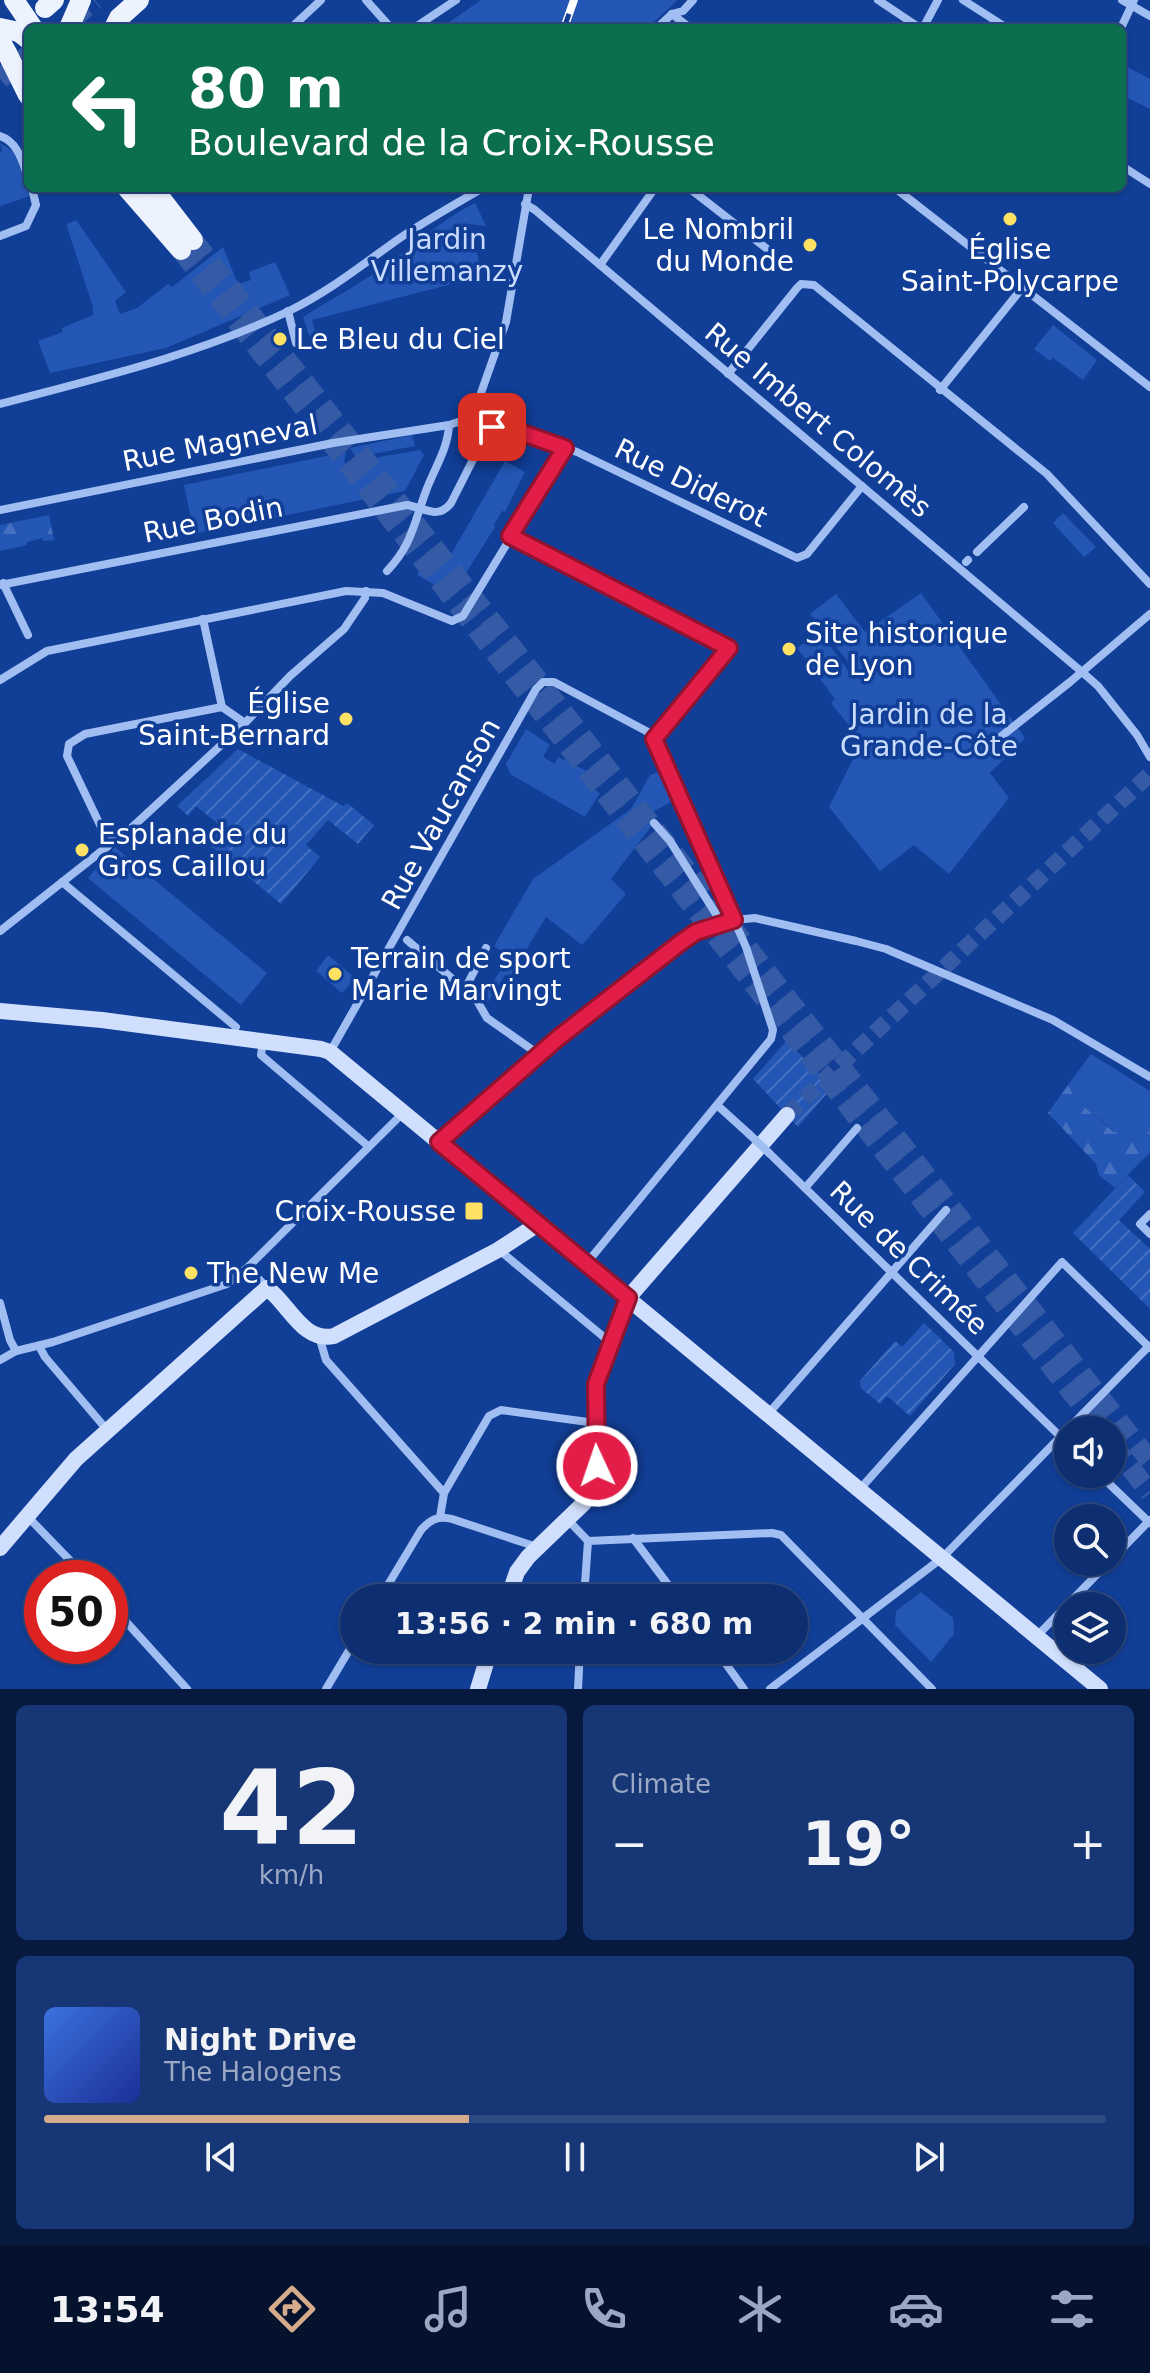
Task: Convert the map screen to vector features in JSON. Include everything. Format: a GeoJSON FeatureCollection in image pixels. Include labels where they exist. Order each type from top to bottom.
{"type":"FeatureCollection","features":[{"type":"Feature","properties":{"kind":"main road"},"geometry":{"type":"LineString","coordinates":[[14,0],[30,24]]}},
{"type":"Feature","properties":{"kind":"main road"},"geometry":{"type":"LineString","coordinates":[[71,24],[81,0]]}},
{"type":"Feature","properties":{"kind":"main road"},"geometry":{"type":"LineString","coordinates":[[116,23],[136,1]]}},
{"type":"Feature","properties":{"kind":"main road"},"geometry":{"type":"LineString","coordinates":[[0,28],[24,36]]}},
{"type":"Feature","properties":{"kind":"main road"},"geometry":{"type":"LineString","coordinates":[[4,47],[24,87]]}},
{"type":"Feature","properties":{"kind":"main road"},"geometry":{"type":"LineString","coordinates":[[120,192],[161,227],[187,241]]}},
{"type":"Feature","properties":{"kind":"main road"},"geometry":{"type":"LineString","coordinates":[[130,192],[161,227]]}},
{"type":"Feature","properties":{"kind":"main road"},"geometry":{"type":"LineString","coordinates":[[156,192],[187,241]]}},
{"type":"Feature","properties":{"kind":"main road"},"geometry":{"type":"LineString","coordinates":[[173,192],[187,241]]}},
{"type":"Feature","properties":{"kind":"street"},"geometry":{"type":"LineString","coordinates":[[295,24],[321,0]]}},
{"type":"Feature","properties":{"kind":"street"},"geometry":{"type":"LineString","coordinates":[[366,0],[387,24]]}},
{"type":"Feature","properties":{"kind":"street"},"geometry":{"type":"LineString","coordinates":[[420,24],[456,0]]}},
{"type":"Feature","properties":{"kind":"street"},"geometry":{"type":"LineString","coordinates":[[661,24],[672,14],[683,11],[693,0]]}},
{"type":"Feature","properties":{"kind":"street"},"geometry":{"type":"LineString","coordinates":[[878,0],[915,24]]}},
{"type":"Feature","properties":{"kind":"street"},"geometry":{"type":"LineString","coordinates":[[923,24],[938,0]]}},
{"type":"Feature","properties":{"kind":"street"},"geometry":{"type":"LineString","coordinates":[[963,0],[1001,24]]}},
{"type":"Feature","properties":{"kind":"street"},"geometry":{"type":"LineString","coordinates":[[1122,0],[1133,3],[1150,16]]}},
{"type":"Feature","properties":{"kind":"street"},"geometry":{"type":"LineString","coordinates":[[1123,24],[1133,3]]}},
{"type":"Feature","properties":{"kind":"street"},"geometry":{"type":"LineString","coordinates":[[672,14],[685,24]]}},
{"type":"Feature","properties":{"kind":"street"},"geometry":{"type":"LineString","coordinates":[[0,136],[6,137],[17,149],[24,167]]}},
{"type":"Feature","properties":{"kind":"street"},"geometry":{"type":"LineString","coordinates":[[1126,169],[1150,184]]}},
{"type":"Feature","properties":{"kind":"street"},"geometry":{"type":"LineString","coordinates":[[0,236],[26,226],[36,205],[33,192]]}},
{"type":"Feature","properties":{"kind":"street"},"geometry":{"type":"LineString","coordinates":[[0,404],[174,357],[288,311],[328,290],[399,239],[476,192]]}},
{"type":"Feature","properties":{"kind":"street"},"geometry":{"type":"LineString","coordinates":[[387,571],[399,558],[417,523],[425,494],[448,439],[449,425],[464,420],[475,410],[489,374],[509,309],[528,192]]}},
{"type":"Feature","properties":{"kind":"street"},"geometry":{"type":"LineString","coordinates":[[600,265],[652,192]]}},
{"type":"Feature","properties":{"kind":"street"},"geometry":{"type":"LineString","coordinates":[[694,192],[771,252]]}},
{"type":"Feature","properties":{"kind":"street"},"geometry":{"type":"LineString","coordinates":[[900,192],[1150,387]]}},
{"type":"Feature","properties":{"kind":"street","name":"Rue Imbert Colomès"},"geometry":{"type":"LineString","coordinates":[[525,204],[1098,686],[1137,735],[1150,757]]}},
{"type":"Feature","properties":{"kind":"street"},"geometry":{"type":"LineString","coordinates":[[728,374],[797,288],[807,283],[818,288],[1047,474],[1150,584]]}},
{"type":"Feature","properties":{"kind":"street"},"geometry":{"type":"LineString","coordinates":[[940,390],[1023,287]]}},
{"type":"Feature","properties":{"kind":"street"},"geometry":{"type":"LineString","coordinates":[[288,311],[296,343]]}},
{"type":"Feature","properties":{"kind":"street","name":"Rue Magneval"},"geometry":{"type":"LineString","coordinates":[[0,510],[333,443],[449,425]]}},
{"type":"Feature","properties":{"kind":"street","name":"Rue Diderot"},"geometry":{"type":"LineString","coordinates":[[422,508],[435,514],[445,511],[492,427],[500,425],[565,448],[797,558],[807,554],[862,486]]}},
{"type":"Feature","properties":{"kind":"street"},"geometry":{"type":"LineString","coordinates":[[0,680],[47,651],[346,591],[396,597],[452,621],[463,616],[565,448]]}},
{"type":"Feature","properties":{"kind":"street","name":"Rue Bodin"},"geometry":{"type":"LineString","coordinates":[[5,583],[407,505],[422,508]]}},
{"type":"Feature","properties":{"kind":"street"},"geometry":{"type":"LineString","coordinates":[[977,552],[1024,507]]}},
{"type":"Feature","properties":{"kind":"street"},"geometry":{"type":"LineString","coordinates":[[510,536],[729,648],[654,739],[746,947],[773,1030],[771,1039],[586,1264]]}},
{"type":"Feature","properties":{"kind":"street"},"geometry":{"type":"LineString","coordinates":[[5,583],[28,635]]}},
{"type":"Feature","properties":{"kind":"street"},"geometry":{"type":"LineString","coordinates":[[222,707],[85,734],[69,744],[67,756],[96,823],[114,835],[128,831],[245,723],[290,676],[344,629],[361,605],[366,591]]}},
{"type":"Feature","properties":{"kind":"street"},"geometry":{"type":"LineString","coordinates":[[989,746],[1150,614]]}},
{"type":"Feature","properties":{"kind":"street"},"geometry":{"type":"LineString","coordinates":[[203,619],[222,707],[245,723]]}},
{"type":"Feature","properties":{"kind":"street","name":"Rue Vaucanson"},"geometry":{"type":"LineString","coordinates":[[330,1052],[536,689],[543,682],[554,682],[648,732],[654,739]]}},
{"type":"Feature","properties":{"kind":"street"},"geometry":{"type":"LineString","coordinates":[[1137,735],[1150,742]]}},
{"type":"Feature","properties":{"kind":"street"},"geometry":{"type":"LineString","coordinates":[[654,823],[670,841],[716,914]]}},
{"type":"Feature","properties":{"kind":"street"},"geometry":{"type":"LineString","coordinates":[[0,931],[108,846],[114,835]]}},
{"type":"Feature","properties":{"kind":"street"},"geometry":{"type":"LineString","coordinates":[[62,882],[236,1027]]}},
{"type":"Feature","properties":{"kind":"street"},"geometry":{"type":"LineString","coordinates":[[439,1142],[558,1038],[680,943],[696,932],[734,920],[764,920],[886,949],[1053,1020],[1150,1077]]}},
{"type":"Feature","properties":{"kind":"street"},"geometry":{"type":"LineString","coordinates":[[407,940],[476,999],[487,1018],[534,1051]]}},
{"type":"Feature","properties":{"kind":"street"},"geometry":{"type":"LineString","coordinates":[[465,989],[486,948]]}},
{"type":"Feature","properties":{"kind":"street"},"geometry":{"type":"LineString","coordinates":[[0,1011],[102,1020],[330,1052],[1100,1689]]}},
{"type":"Feature","properties":{"kind":"street"},"geometry":{"type":"LineString","coordinates":[[263,1041],[261,1055],[368,1146]]}},
{"type":"Feature","properties":{"kind":"street","name":"Rue de Crimée"},"geometry":{"type":"LineString","coordinates":[[717,1105],[1054,1430]]}},
{"type":"Feature","properties":{"kind":"street"},"geometry":{"type":"LineString","coordinates":[[0,1360],[16,1351],[227,1284],[404,1113]]}},
{"type":"Feature","properties":{"kind":"street"},"geometry":{"type":"LineString","coordinates":[[513,1584],[517,1572],[584,1503],[595,1483],[596,1384],[628,1298],[787,1115]]}},
{"type":"Feature","properties":{"kind":"street"},"geometry":{"type":"LineString","coordinates":[[805,1188],[857,1128]]}},
{"type":"Feature","properties":{"kind":"street"},"geometry":{"type":"LineString","coordinates":[[768,1414],[946,1210]]}},
{"type":"Feature","properties":{"kind":"street"},"geometry":{"type":"LineString","coordinates":[[1150,1214],[1140,1224],[1150,1234]]}},
{"type":"Feature","properties":{"kind":"street"},"geometry":{"type":"LineString","coordinates":[[248,1267],[309,1333],[322,1338],[350,1328],[498,1250],[538,1224]]}},
{"type":"Feature","properties":{"kind":"street"},"geometry":{"type":"LineString","coordinates":[[498,1250],[611,1343]]}},
{"type":"Feature","properties":{"kind":"street"},"geometry":{"type":"LineString","coordinates":[[860,1489],[1062,1262],[1149,1347],[1086,1416]]}},
{"type":"Feature","properties":{"kind":"street"},"geometry":{"type":"LineString","coordinates":[[0,1548],[76,1459],[267,1288]]}},
{"type":"Feature","properties":{"kind":"street"},"geometry":{"type":"LineString","coordinates":[[0,1303],[11,1345],[16,1351]]}},
{"type":"Feature","properties":{"kind":"street"},"geometry":{"type":"LineString","coordinates":[[322,1338],[326,1360],[444,1493]]}},
{"type":"Feature","properties":{"kind":"street"},"geometry":{"type":"LineString","coordinates":[[39,1346],[108,1431]]}},
{"type":"Feature","properties":{"kind":"street"},"geometry":{"type":"LineString","coordinates":[[440,1517],[444,1493],[489,1416],[501,1410],[595,1423]]}},
{"type":"Feature","properties":{"kind":"street"},"geometry":{"type":"LineString","coordinates":[[770,1689],[942,1558],[1054,1450]]}},
{"type":"Feature","properties":{"kind":"street"},"geometry":{"type":"LineString","coordinates":[[1114,1488],[1150,1522],[1126,1545]]}},
{"type":"Feature","properties":{"kind":"street"},"geometry":{"type":"LineString","coordinates":[[27,1516],[70,1560]]}},
{"type":"Feature","properties":{"kind":"street"},"geometry":{"type":"LineString","coordinates":[[388,1584],[421,1530],[440,1517],[538,1548]]}},
{"type":"Feature","properties":{"kind":"street"},"geometry":{"type":"LineString","coordinates":[[568,1520],[588,1541],[585,1584]]}},
{"type":"Feature","properties":{"kind":"street"},"geometry":{"type":"LineString","coordinates":[[588,1541],[776,1533],[786,1539],[932,1689]]}},
{"type":"Feature","properties":{"kind":"street"},"geometry":{"type":"LineString","coordinates":[[633,1538],[668,1584]]}},
{"type":"Feature","properties":{"kind":"street"},"geometry":{"type":"LineString","coordinates":[[1037,1636],[1095,1576]]}},
{"type":"Feature","properties":{"kind":"street"},"geometry":{"type":"LineString","coordinates":[[128,1624],[187,1689]]}},
{"type":"Feature","properties":{"kind":"street"},"geometry":{"type":"LineString","coordinates":[[326,1689],[341,1664]]}},
{"type":"Feature","properties":{"kind":"street"},"geometry":{"type":"LineString","coordinates":[[478,1689],[486,1664]]}},
{"type":"Feature","properties":{"kind":"street"},"geometry":{"type":"LineString","coordinates":[[578,1689],[579,1664]]}},
{"type":"Feature","properties":{"kind":"street"},"geometry":{"type":"LineString","coordinates":[[726,1664],[744,1689]]}},
{"type":"Feature","properties":{"kind":"green space"},"geometry":{"type":"Polygon","coordinates":[[[481,0],[677,1],[651,24],[447,24],[481,0]]]}},
{"type":"Feature","properties":{"kind":"green space"},"geometry":{"type":"Polygon","coordinates":[[[1126,66],[1150,79],[1150,109],[1126,97],[1126,66]]]}},
{"type":"Feature","properties":{"kind":"green space"},"geometry":{"type":"Polygon","coordinates":[[[0,143],[14,152],[24,180],[24,192],[29,192],[30,196],[0,206],[0,153],[0,143]]]}},
{"type":"Feature","properties":{"kind":"green space","name":"Jardin Villemanzy"},"geometry":{"type":"Polygon","coordinates":[[[475,203],[486,226],[469,224],[483,276],[312,320],[317,340],[311,341],[303,317],[367,278],[475,203]]]}},
{"type":"Feature","properties":{"kind":"green space"},"geometry":{"type":"Polygon","coordinates":[[[76,220],[126,292],[115,301],[120,314],[137,308],[168,284],[172,287],[223,247],[238,284],[251,280],[249,272],[275,262],[290,295],[166,348],[50,373],[38,341],[93,315],[68,230],[67,224],[76,220]]]}},
{"type":"Feature","properties":{"kind":"green space"},"geometry":{"type":"Polygon","coordinates":[[[1053,325],[1097,360],[1083,380],[1053,358],[1050,361],[1034,349],[1053,325]]]}},
{"type":"Feature","properties":{"kind":"green space"},"geometry":{"type":"Polygon","coordinates":[[[412,435],[415,446],[356,457],[350,448],[412,435]]]}},
{"type":"Feature","properties":{"kind":"green space"},"geometry":{"type":"Polygon","coordinates":[[[420,450],[424,455],[405,491],[194,534],[184,485],[346,452],[344,463],[420,450]]]}},
{"type":"Feature","properties":{"kind":"green space"},"geometry":{"type":"Polygon","coordinates":[[[505,461],[525,472],[505,512],[502,511],[449,600],[438,593],[440,588],[417,575],[434,547],[450,556],[505,461]]]}},
{"type":"Feature","properties":{"kind":"green space"},"geometry":{"type":"Polygon","coordinates":[[[1063,513],[1096,547],[1084,557],[1053,523],[1063,513]]]}},
{"type":"Feature","properties":{"kind":"green space"},"geometry":{"type":"Polygon","coordinates":[[[49,515],[54,540],[43,541],[42,538],[0,551],[0,525],[49,515]]]}},
{"type":"Feature","properties":{"kind":"green space","name":"Jardin de la Grande-Côte"},"geometry":{"type":"Polygon","coordinates":[[[921,593],[1025,738],[990,773],[1009,798],[949,874],[914,845],[880,871],[829,807],[859,747],[852,736],[855,733],[831,703],[835,699],[797,648],[820,632],[855,680],[849,663],[810,614],[836,594],[865,632],[921,593]]]}},
{"type":"Feature","properties":{"kind":"green space"},"geometry":{"type":"Polygon","coordinates":[[[526,729],[550,745],[543,757],[555,764],[558,757],[595,775],[595,790],[600,793],[585,817],[510,774],[506,764],[526,729]]]}},
{"type":"Feature","properties":{"kind":"green space"},"geometry":{"type":"Polygon","coordinates":[[[238,749],[343,806],[347,803],[374,825],[358,844],[328,820],[306,845],[320,857],[281,904],[208,844],[222,827],[196,806],[188,816],[177,806],[238,749]]]}},
{"type":"Feature","properties":{"kind":"green space"},"geometry":{"type":"Polygon","coordinates":[[[658,772],[671,802],[651,813],[656,820],[611,879],[626,894],[582,945],[546,917],[510,977],[505,975],[488,1002],[481,998],[510,957],[494,946],[533,879],[631,809],[650,775],[658,772]]]}},
{"type":"Feature","properties":{"kind":"green space"},"geometry":{"type":"Polygon","coordinates":[[[115,847],[267,973],[241,1005],[88,878],[115,847]]]}},
{"type":"Feature","properties":{"kind":"green space","name":"Terrain de sport Marie Marvingt"},"geometry":{"type":"Polygon","coordinates":[[[328,955],[355,978],[342,993],[316,971],[328,955]]]}},
{"type":"Feature","properties":{"kind":"green space"},"geometry":{"type":"Polygon","coordinates":[[[786,1041],[837,1091],[834,1095],[829,1091],[798,1127],[753,1079],[786,1041]]]}},
{"type":"Feature","properties":{"kind":"green space"},"geometry":{"type":"Polygon","coordinates":[[[1091,1054],[1150,1091],[1150,1153],[1146,1157],[1082,1105],[1093,1090],[1076,1074],[1091,1054]]]}},
{"type":"Feature","properties":{"kind":"green space"},"geometry":{"type":"Polygon","coordinates":[[[1076,1074],[1093,1090],[1082,1105],[1114,1132],[1126,1119],[1149,1121],[1150,1152],[1115,1188],[1099,1175],[1096,1164],[1048,1113],[1076,1074]]]}},
{"type":"Feature","properties":{"kind":"green space"},"geometry":{"type":"Polygon","coordinates":[[[1128,1175],[1145,1192],[1119,1220],[1150,1249],[1150,1309],[1073,1233],[1128,1175]]]}},
{"type":"Feature","properties":{"kind":"green space"},"geometry":{"type":"Polygon","coordinates":[[[924,1323],[954,1352],[955,1364],[910,1416],[887,1396],[880,1404],[861,1388],[860,1381],[895,1341],[902,1347],[924,1323]]]}},
{"type":"Feature","properties":{"kind":"green space"},"geometry":{"type":"Polygon","coordinates":[[[921,1592],[953,1618],[954,1634],[931,1662],[895,1625],[896,1611],[921,1592]]]}},
{"type":"Feature","properties":{"kind":"tunnel"},"geometry":{"type":"LineString","coordinates":[[71,20],[95,0]]}},
{"type":"Feature","properties":{"kind":"tunnel"},"geometry":{"type":"LineString","coordinates":[[0,79],[24,58]]}},
{"type":"Feature","properties":{"kind":"tunnel"},"geometry":{"type":"LineString","coordinates":[[193,240],[1150,1461]]}},
{"type":"Feature","properties":{"kind":"tunnel"},"geometry":{"type":"LineString","coordinates":[[181,250],[1090,1416]]}},
{"type":"Feature","properties":{"kind":"tunnel"},"geometry":{"type":"LineString","coordinates":[[787,1115],[1150,774]]}},
{"type":"Feature","properties":{"kind":"tunnel"},"geometry":{"type":"LineString","coordinates":[[1126,1462],[1150,1493]]}},
{"type":"Feature","properties":{"kind":"railway"},"geometry":{"type":"LineString","coordinates":[[565,24],[574,0]]}},
{"type":"Feature","properties":{"kind":"place","name":"Église Saint-Polycarpe"},"geometry":{"type":"Point","coordinates":[1010,219]}},
{"type":"Feature","properties":{"kind":"place","name":"Le Nombril du Monde"},"geometry":{"type":"Point","coordinates":[810,245]}},
{"type":"Feature","properties":{"kind":"place","name":"Le Bleu du Ciel"},"geometry":{"type":"Point","coordinates":[280,339]}},
{"type":"Feature","properties":{"kind":"place","name":"Site historique de Lyon"},"geometry":{"type":"Point","coordinates":[789,649]}},
{"type":"Feature","properties":{"kind":"place","name":"Église Saint-Bernard"},"geometry":{"type":"Point","coordinates":[346,719]}},
{"type":"Feature","properties":{"kind":"place","name":"Esplanade du Gros Caillou"},"geometry":{"type":"Point","coordinates":[82,850]}},
{"type":"Feature","properties":{"kind":"place","name":"Terrain de sport Marie Marvingt"},"geometry":{"type":"Point","coordinates":[335,974]}},
{"type":"Feature","properties":{"kind":"place","name":"Croix-Rousse"},"geometry":{"type":"Point","coordinates":[474,1211]}},
{"type":"Feature","properties":{"kind":"place","name":"The New Me"},"geometry":{"type":"Point","coordinates":[191,1273]}},
{"type":"Feature","properties":{"kind":"route"},"geometry":{"type":"LineString","coordinates":[[492,427],[500,425],[565,448],[510,536],[729,648],[654,739],[734,920],[696,932],[680,943],[558,1038],[439,1142],[628,1298],[596,1384],[597,1466]]}}]}
